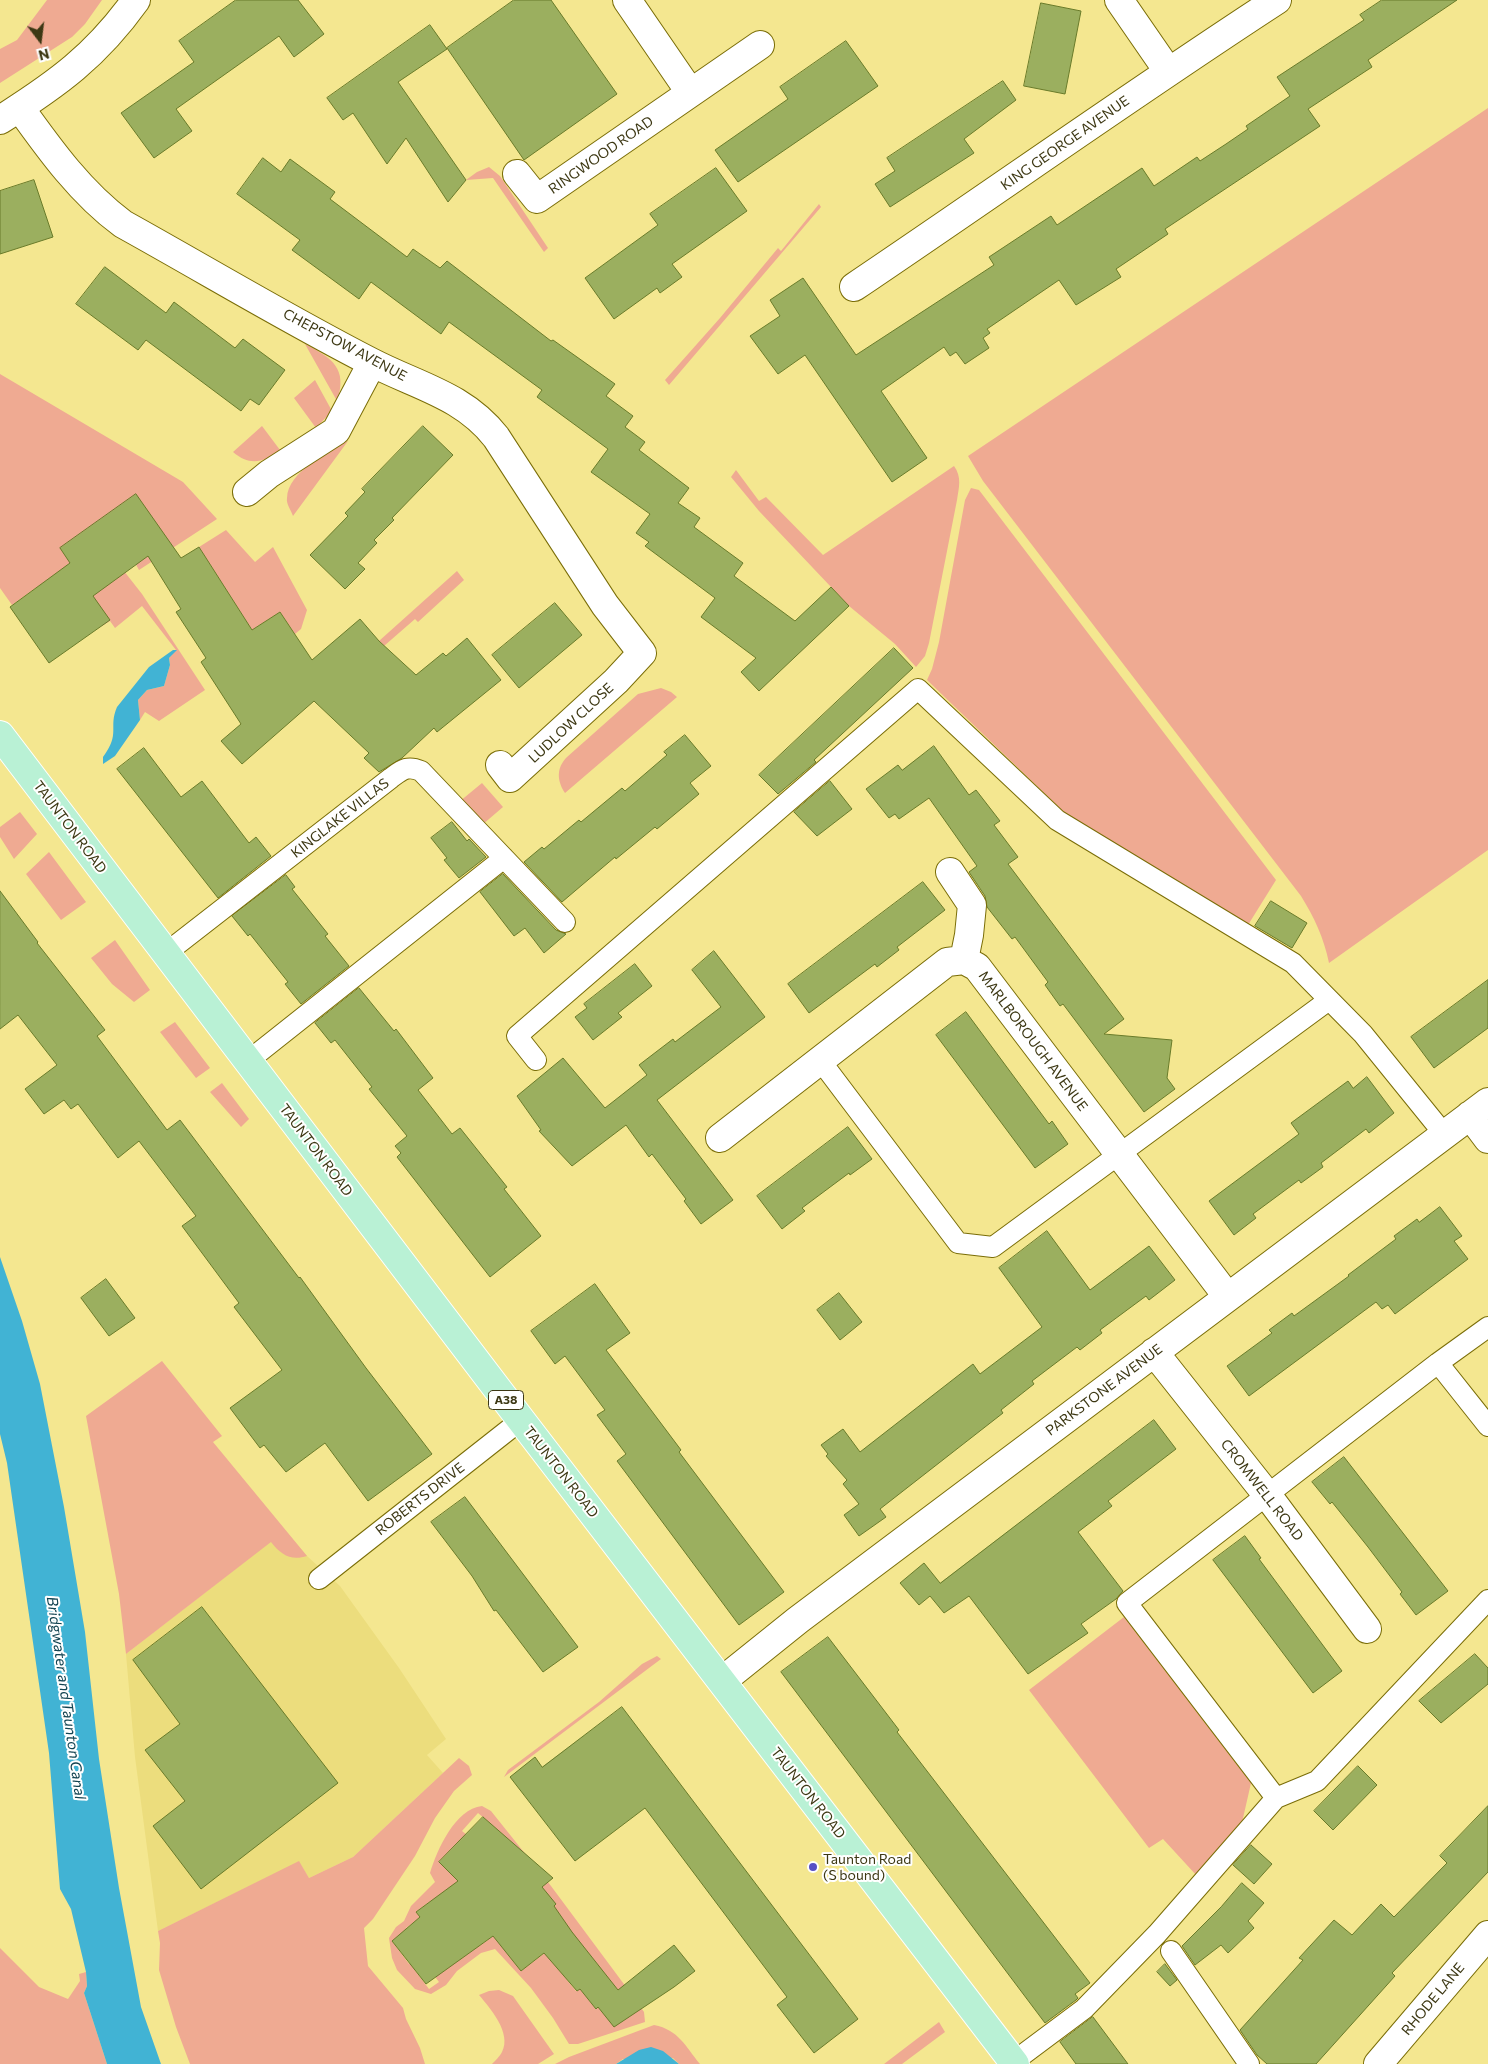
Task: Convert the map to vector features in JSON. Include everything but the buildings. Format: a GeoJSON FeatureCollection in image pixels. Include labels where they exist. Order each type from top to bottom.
{"type":"FeatureCollection","features":[{"type":"Feature","properties":{"kind":"main road","name":"TAUNTON ROAD"},"geometry":{"type":"LineString","coordinates":[[0,735],[521,1420],[1014,2063]]}},
{"type":"Feature","properties":{"kind":"street"},"geometry":{"type":"LineString","coordinates":[[10,114],[85,60],[104,41],[136,0]]}},
{"type":"Feature","properties":{"kind":"street"},"geometry":{"type":"LineString","coordinates":[[627,0],[690,92]]}},
{"type":"Feature","properties":{"kind":"street"},"geometry":{"type":"LineString","coordinates":[[1119,0],[1168,71]]}},
{"type":"Feature","properties":{"kind":"street","name":"KING GEORGE AVENUE"},"geometry":{"type":"LineString","coordinates":[[854,287],[1008,183],[1168,71],[1277,0]]}},
{"type":"Feature","properties":{"kind":"street","name":"RINGWOOD ROAD"},"geometry":{"type":"LineString","coordinates":[[517,174],[537,199],[760,45]]}},
{"type":"Feature","properties":{"kind":"street","name":"CHEPSTOW AVENUE"},"geometry":{"type":"LineString","coordinates":[[10,114],[48,146],[104,210],[123,224],[372,363],[446,395],[484,422],[496,437],[605,605],[642,652]]}},
{"type":"Feature","properties":{"kind":"street"},"geometry":{"type":"LineString","coordinates":[[248,492],[269,474],[336,431],[372,363]]}},
{"type":"Feature","properties":{"kind":"street","name":"LUDLOW CLOSE"},"geometry":{"type":"LineString","coordinates":[[500,765],[510,778],[616,681],[642,652]]}},
{"type":"Feature","properties":{"kind":"street"},"geometry":{"type":"LineString","coordinates":[[720,1138],[947,962],[964,960],[972,905],[950,872]]}},
{"type":"Feature","properties":{"kind":"street","name":"MARLBOROUGH AVENUE"},"geometry":{"type":"LineString","coordinates":[[964,960],[978,967],[1227,1296]]}},
{"type":"Feature","properties":{"kind":"street"},"geometry":{"type":"LineString","coordinates":[[1479,1108],[1488,1139]]}},
{"type":"Feature","properties":{"kind":"street","name":"PARKSTONE AVENUE"},"geometry":{"type":"LineString","coordinates":[[722,1681],[798,1620],[1479,1108]]}},
{"type":"Feature","properties":{"kind":"street","name":"CROMWELL ROAD"},"geometry":{"type":"LineString","coordinates":[[1154,1352],[1268,1496],[1367,1629]]}},
{"type":"Feature","properties":{"kind":"street","name":"RHODE LANE"},"geometry":{"type":"LineString","coordinates":[[1378,2064],[1488,1934]]}},
{"type":"Feature","properties":{"kind":"lane"},"geometry":{"type":"LineString","coordinates":[[536,1060],[517,1036],[918,689],[1057,820],[1293,963],[1364,1034],[1444,1134]]}},
{"type":"Feature","properties":{"kind":"lane","name":"KINGLAKE VILLAS"},"geometry":{"type":"LineString","coordinates":[[166,953],[406,768],[412,767],[421,771],[565,922]]}},
{"type":"Feature","properties":{"kind":"lane"},"geometry":{"type":"LineString","coordinates":[[248,1061],[504,858]]}},
{"type":"Feature","properties":{"kind":"lane"},"geometry":{"type":"LineString","coordinates":[[820,1060],[958,1243],[994,1247],[1329,1000]]}},
{"type":"Feature","properties":{"kind":"lane"},"geometry":{"type":"LineString","coordinates":[[1276,1798],[1127,1603],[1438,1363],[1488,1327]]}},
{"type":"Feature","properties":{"kind":"lane"},"geometry":{"type":"LineString","coordinates":[[1438,1363],[1488,1426]]}},
{"type":"Feature","properties":{"kind":"lane","name":"ROBERTS DRIVE"},"geometry":{"type":"LineString","coordinates":[[319,1579],[521,1420]]}},
{"type":"Feature","properties":{"kind":"lane"},"geometry":{"type":"LineString","coordinates":[[1014,2063],[1084,2009],[1157,1934],[1276,1798],[1318,1781],[1488,1600]]}},
{"type":"Feature","properties":{"kind":"lane"},"geometry":{"type":"LineString","coordinates":[[1171,1951],[1249,2064]]}},
{"type":"Feature","properties":{"kind":"shaded area"},"geometry":{"type":"Polygon","coordinates":[[[47,0],[102,0],[85,24],[72,37],[0,83],[0,49],[17,40],[47,0]]]}},
{"type":"Feature","properties":{"kind":"shaded area"},"geometry":{"type":"Polygon","coordinates":[[[1488,108],[1488,850],[1329,963],[1318,928],[1301,896],[983,481],[968,456],[1488,108]]]}},
{"type":"Feature","properties":{"kind":"shaded area"},"geometry":{"type":"Polygon","coordinates":[[[489,167],[500,176],[548,248],[544,252],[493,178],[466,180],[477,172],[489,167]]]}},
{"type":"Feature","properties":{"kind":"shaded area"},"geometry":{"type":"Polygon","coordinates":[[[819,204],[821,207],[669,385],[665,380],[778,248],[781,251],[819,204]]]}},
{"type":"Feature","properties":{"kind":"shaded area"},"geometry":{"type":"Polygon","coordinates":[[[305,344],[330,359],[339,372],[340,390],[337,401],[305,344]]]}},
{"type":"Feature","properties":{"kind":"shaded area"},"geometry":{"type":"Polygon","coordinates":[[[0,374],[183,482],[217,519],[139,570],[134,561],[120,566],[142,594],[205,690],[159,721],[145,712],[140,720],[138,700],[147,690],[164,686],[170,665],[169,658],[176,650],[142,606],[115,628],[110,621],[102,626],[72,583],[37,587],[12,605],[0,588],[0,374]]]}},
{"type":"Feature","properties":{"kind":"shaded area"},"geometry":{"type":"Polygon","coordinates":[[[315,380],[332,411],[316,428],[294,398],[315,380]]]}},
{"type":"Feature","properties":{"kind":"shaded area"},"geometry":{"type":"Polygon","coordinates":[[[262,426],[280,450],[268,458],[256,461],[245,459],[233,452],[262,426]]]}},
{"type":"Feature","properties":{"kind":"shaded area"},"geometry":{"type":"Polygon","coordinates":[[[348,441],[293,516],[287,500],[289,488],[294,479],[310,464],[348,441]]]}},
{"type":"Feature","properties":{"kind":"shaded area"},"geometry":{"type":"Polygon","coordinates":[[[954,466],[959,478],[957,500],[929,643],[925,656],[916,667],[895,644],[849,606],[759,511],[731,477],[736,470],[759,501],[766,497],[823,555],[954,466]]]}},
{"type":"Feature","properties":{"kind":"shaded area"},"geometry":{"type":"Polygon","coordinates":[[[971,488],[979,490],[1276,880],[1248,925],[1070,818],[927,680],[939,642],[965,500],[971,488]]]}},
{"type":"Feature","properties":{"kind":"shaded area"},"geometry":{"type":"Polygon","coordinates":[[[226,530],[255,562],[273,547],[307,610],[301,629],[295,634],[280,612],[252,630],[199,547],[226,530]]]}},
{"type":"Feature","properties":{"kind":"shaded area"},"geometry":{"type":"Polygon","coordinates":[[[457,571],[464,580],[418,622],[415,619],[384,646],[379,641],[457,571]]]}},
{"type":"Feature","properties":{"kind":"shaded area"},"geometry":{"type":"Polygon","coordinates":[[[661,688],[677,697],[565,793],[559,779],[559,770],[563,761],[638,694],[661,688]]]}},
{"type":"Feature","properties":{"kind":"shaded area"},"geometry":{"type":"Polygon","coordinates":[[[482,783],[503,807],[482,825],[459,802],[482,783]]]}},
{"type":"Feature","properties":{"kind":"shaded area"},"geometry":{"type":"Polygon","coordinates":[[[20,812],[37,834],[14,859],[0,837],[0,827],[20,812]]]}},
{"type":"Feature","properties":{"kind":"shaded area"},"geometry":{"type":"Polygon","coordinates":[[[49,852],[86,902],[61,920],[26,874],[49,852]]]}},
{"type":"Feature","properties":{"kind":"shaded area"},"geometry":{"type":"Polygon","coordinates":[[[115,940],[150,990],[134,1002],[112,984],[91,958],[115,940]]]}},
{"type":"Feature","properties":{"kind":"shaded area"},"geometry":{"type":"Polygon","coordinates":[[[175,1022],[210,1068],[196,1078],[160,1032],[175,1022]]]}},
{"type":"Feature","properties":{"kind":"shaded area"},"geometry":{"type":"Polygon","coordinates":[[[222,1083],[249,1119],[241,1127],[210,1092],[222,1083]]]}},
{"type":"Feature","properties":{"kind":"shaded area"},"geometry":{"type":"Polygon","coordinates":[[[162,1361],[222,1436],[213,1442],[307,1556],[296,1558],[287,1556],[271,1542],[126,1654],[119,1594],[86,1416],[162,1361]]]}},
{"type":"Feature","properties":{"kind":"shaded area"},"geometry":{"type":"Polygon","coordinates":[[[285,1530],[307,1556],[340,1586],[399,1668],[446,1739],[427,1755],[443,1773],[353,1857],[309,1878],[299,1862],[158,1931],[135,1757],[126,1654],[285,1530]]]}},
{"type":"Feature","properties":{"kind":"shaded area"},"geometry":{"type":"Polygon","coordinates":[[[1124,1617],[1251,1783],[1241,1827],[1197,1876],[1163,1839],[1149,1848],[1029,1690],[1124,1617]]]}},
{"type":"Feature","properties":{"kind":"shaded area"},"geometry":{"type":"Polygon","coordinates":[[[657,1656],[661,1659],[504,1777],[508,1770],[599,1702],[642,1664],[657,1656]]]}},
{"type":"Feature","properties":{"kind":"shaded area"},"geometry":{"type":"Polygon","coordinates":[[[459,1758],[469,1766],[472,1775],[454,1791],[435,1818],[415,1856],[373,1919],[364,1928],[368,1966],[403,2008],[425,2064],[190,2064],[176,2027],[159,1970],[160,1943],[158,1931],[299,1861],[309,1878],[353,1857],[459,1758]]]}},
{"type":"Feature","properties":{"kind":"shaded area"},"geometry":{"type":"Polygon","coordinates":[[[482,1806],[491,1811],[551,1886],[635,1999],[644,2012],[645,2022],[578,2044],[569,2044],[531,1988],[495,1949],[481,1953],[457,1971],[446,1985],[431,1994],[415,1989],[397,1970],[392,1958],[389,1938],[396,1927],[404,1921],[411,1906],[435,1882],[430,1873],[442,1842],[463,1814],[482,1806]],[[478,1813],[462,1831],[477,1843],[492,1825],[478,1813]],[[459,1842],[439,1862],[450,1872],[469,1852],[459,1842]],[[429,1902],[416,1912],[431,1931],[443,1922],[429,1902]],[[416,1921],[406,1928],[422,1949],[416,1921]],[[459,1921],[479,1946],[488,1940],[459,1921]],[[452,1927],[442,1935],[461,1959],[471,1951],[452,1927]],[[403,1933],[392,1941],[409,1964],[420,1956],[403,1933]],[[546,1952],[512,1959],[521,1971],[546,1952]],[[423,1961],[414,1969],[429,1989],[439,1982],[423,1961]],[[594,1961],[567,1980],[576,1991],[603,1972],[594,1961]],[[618,1993],[589,2000],[596,2009],[618,1993]]]}},
{"type":"Feature","properties":{"kind":"shaded area"},"geometry":{"type":"Polygon","coordinates":[[[0,1948],[39,1987],[68,1999],[80,1981],[79,1974],[86,1972],[87,1986],[84,1993],[107,2064],[0,2064],[0,1948]]]}},
{"type":"Feature","properties":{"kind":"shaded area"},"geometry":{"type":"Polygon","coordinates":[[[499,1990],[513,1996],[554,2054],[538,2064],[492,2064],[502,2052],[504,2037],[498,2021],[479,1995],[499,1990]]]}},
{"type":"Feature","properties":{"kind":"shaded area"},"geometry":{"type":"Polygon","coordinates":[[[939,2022],[945,2032],[902,2064],[884,2064],[939,2022]]]}},
{"type":"Feature","properties":{"kind":"shaded area"},"geometry":{"type":"Polygon","coordinates":[[[654,2025],[663,2027],[676,2035],[700,2064],[679,2064],[673,2058],[623,2059],[616,2064],[555,2064],[569,2057],[654,2025]]]}},
{"type":"Feature","properties":{"kind":"water"},"geometry":{"type":"Polygon","coordinates":[[[173,650],[177,650],[169,658],[170,665],[164,686],[147,690],[138,700],[140,720],[115,756],[103,764],[103,757],[112,742],[117,707],[149,667],[173,650]]]}},
{"type":"Feature","properties":{"kind":"water","name":"Bridgwater and Taunton Canal"},"geometry":{"type":"Polygon","coordinates":[[[0,1257],[22,1321],[40,1384],[64,1507],[85,1632],[99,1759],[119,1888],[141,2007],[161,2064],[107,2064],[84,1993],[87,1986],[86,1972],[71,1909],[60,1889],[49,1753],[7,1463],[0,1434],[0,1257]]]}},
{"type":"Feature","properties":{"kind":"water"},"geometry":{"type":"Polygon","coordinates":[[[651,2047],[663,2051],[679,2064],[616,2064],[639,2050],[651,2047]]]}},
{"type":"Feature","properties":{"kind":"place","name":"Taunton Road (S bound)"},"geometry":{"type":"Point","coordinates":[813,1867]}}]}
